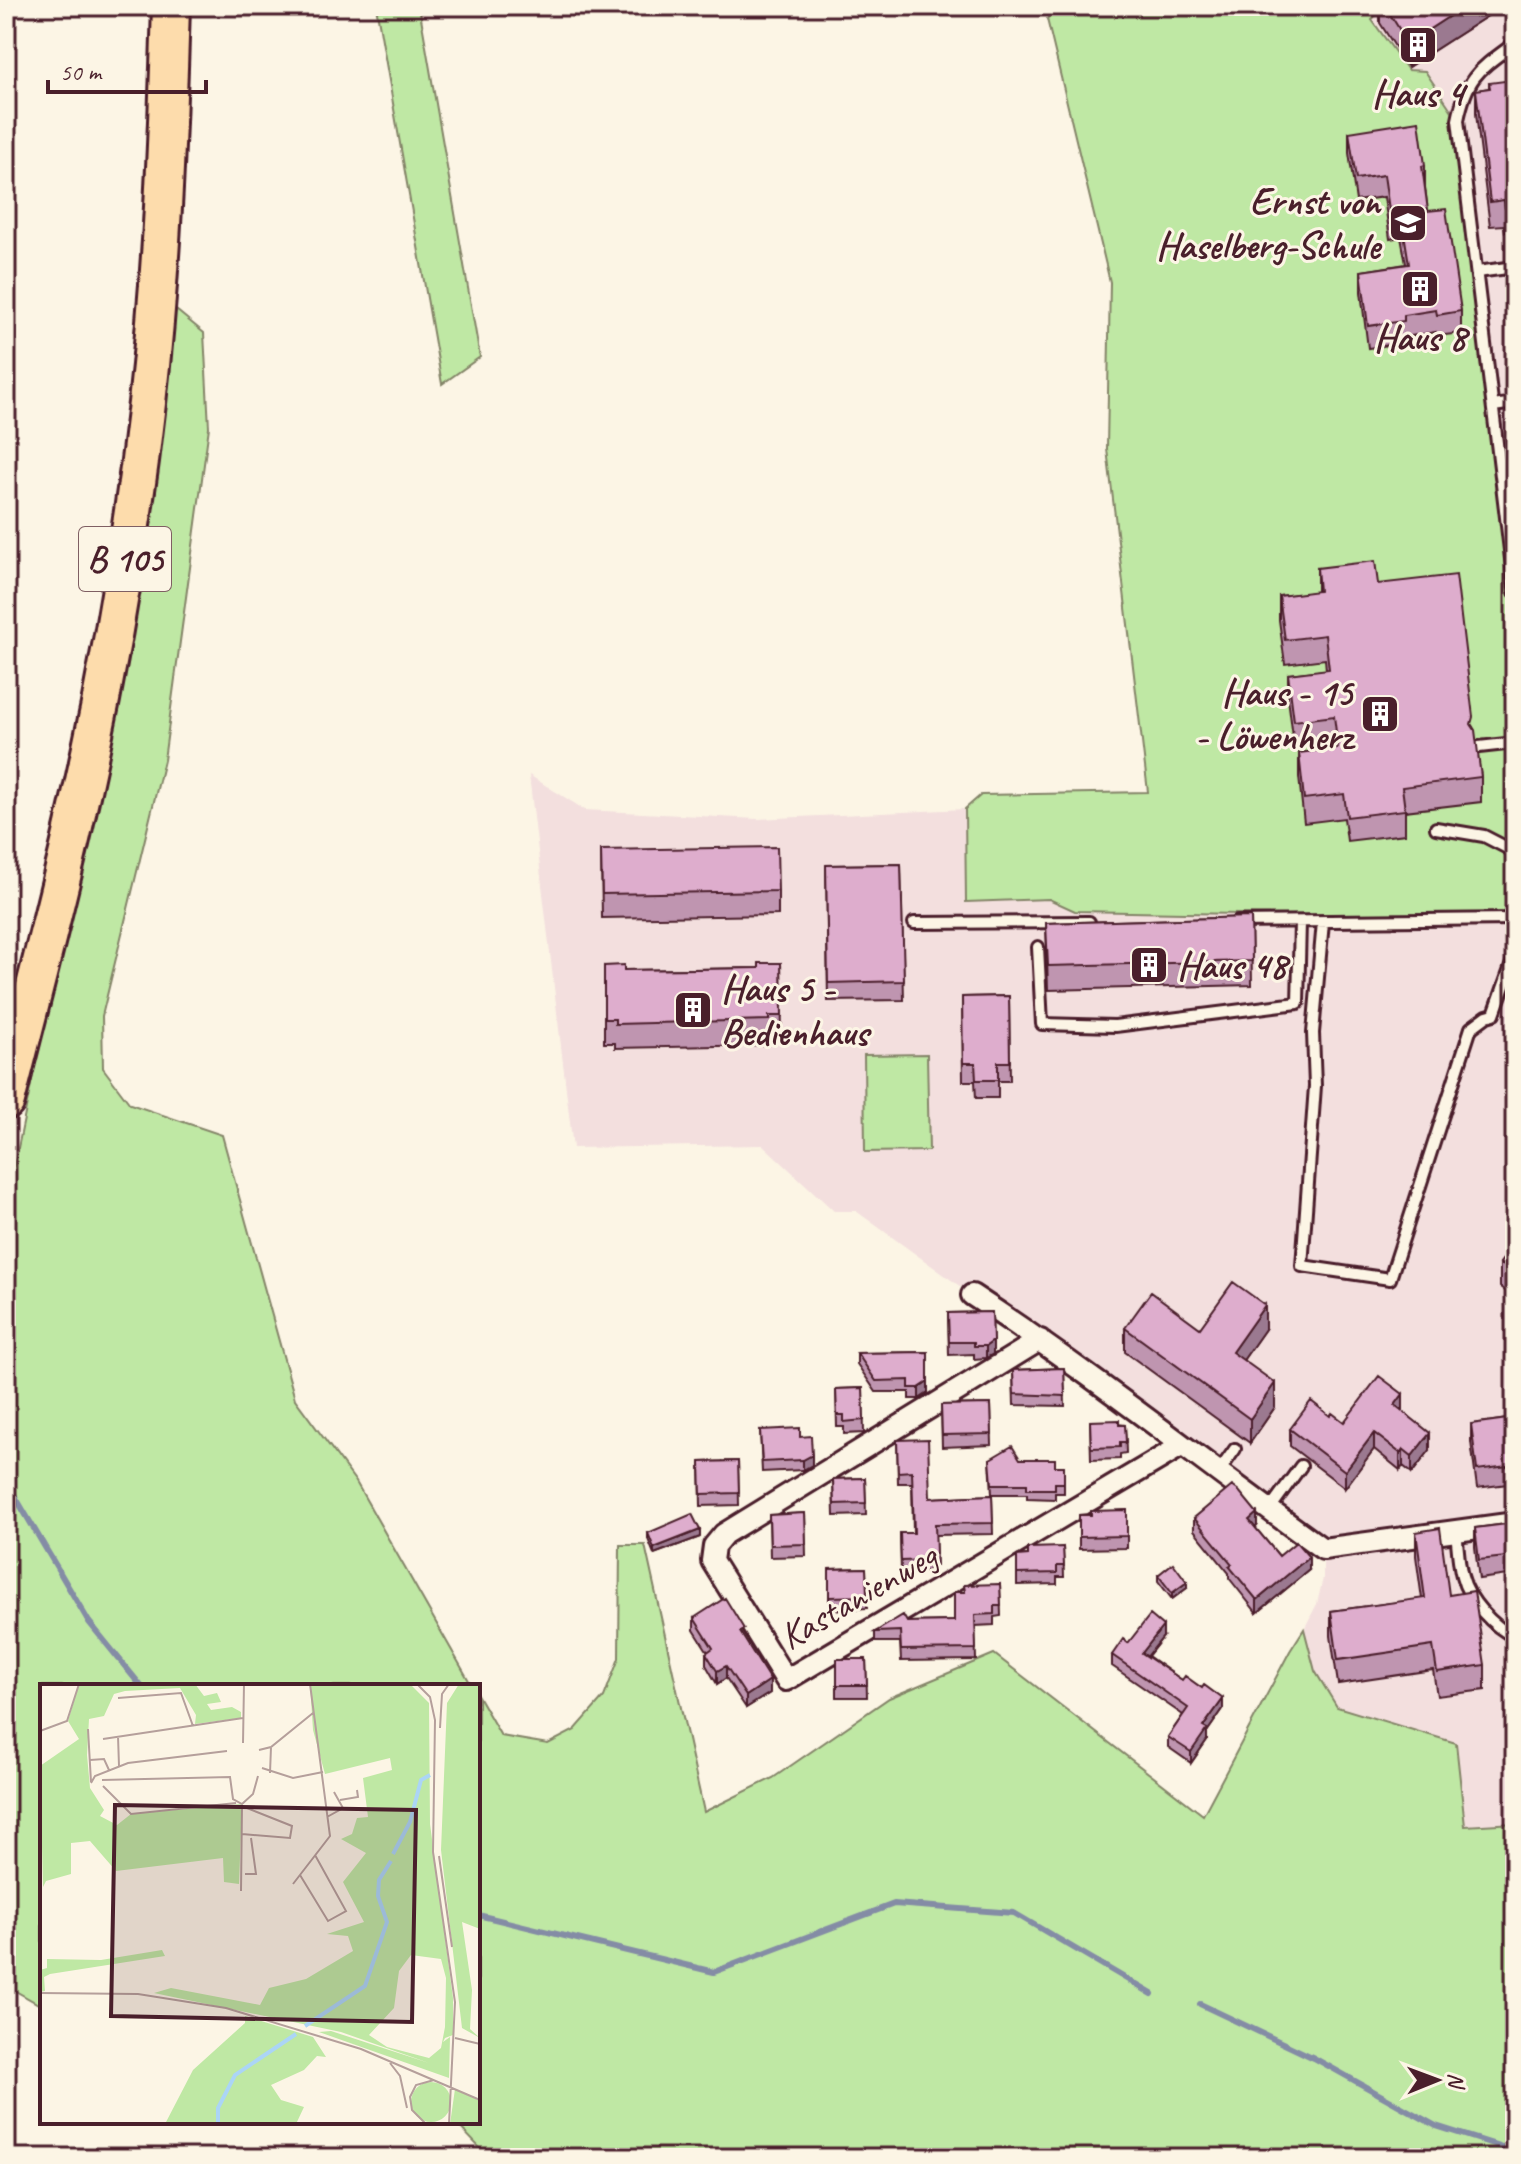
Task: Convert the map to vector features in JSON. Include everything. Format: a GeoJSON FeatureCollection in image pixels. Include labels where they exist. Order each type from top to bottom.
{"type":"FeatureCollection","features":[{"type":"Feature","properties":{"kind":"highway","name":"B 105"},"geometry":{"type":"LineString","coordinates":[[6,1101],[74,825],[128,545],[157,303],[171,6]]}},
{"type":"Feature","properties":{"kind":"street"},"geometry":{"type":"LineString","coordinates":[[972,1295],[1040,1340],[1323,1549],[1515,1523]]}},
{"type":"Feature","properties":{"kind":"street","name":"Kastanienweg"},"geometry":{"type":"LineString","coordinates":[[1040,1340],[724,1534],[714,1546],[712,1561],[786,1680],[1181,1446]]}},
{"type":"Feature","properties":{"kind":"lane"},"geometry":{"type":"LineString","coordinates":[[1515,43],[1475,73],[1462,96],[1458,120],[1515,592]]}},
{"type":"Feature","properties":{"kind":"lane"},"geometry":{"type":"LineString","coordinates":[[1477,272],[1515,267]]}},
{"type":"Feature","properties":{"kind":"lane"},"geometry":{"type":"LineString","coordinates":[[1493,406],[1515,403]]}},
{"type":"Feature","properties":{"kind":"lane"},"geometry":{"type":"LineString","coordinates":[[1479,747],[1515,743]]}},
{"type":"Feature","properties":{"kind":"lane"},"geometry":{"type":"LineString","coordinates":[[1436,828],[1484,836],[1515,852]]}},
{"type":"Feature","properties":{"kind":"lane"},"geometry":{"type":"LineString","coordinates":[[1224,922],[1515,919]]}},
{"type":"Feature","properties":{"kind":"lane"},"geometry":{"type":"LineString","coordinates":[[914,923],[1101,922]]}},
{"type":"Feature","properties":{"kind":"lane"},"geometry":{"type":"LineString","coordinates":[[1038,947],[1042,1024],[1115,1026],[1298,1003],[1300,922]]}},
{"type":"Feature","properties":{"kind":"lane"},"geometry":{"type":"LineString","coordinates":[[1323,922],[1313,1033],[1315,1086],[1302,1266],[1390,1279],[1471,1028],[1494,1014],[1515,955]]}},
{"type":"Feature","properties":{"kind":"lane"},"geometry":{"type":"LineString","coordinates":[[1217,1473],[1235,1449]]}},
{"type":"Feature","properties":{"kind":"lane"},"geometry":{"type":"LineString","coordinates":[[1269,1510],[1301,1466]]}},
{"type":"Feature","properties":{"kind":"lane"},"geometry":{"type":"LineString","coordinates":[[1456,1532],[1462,1578],[1480,1609],[1502,1631],[1515,1637]]}},
{"type":"Feature","properties":{"kind":"shaded area"},"geometry":{"type":"Polygon","coordinates":[[[1057,6],[1515,6],[1515,1823],[1465,1826],[1387,1721],[1337,1707],[1315,1672],[1304,1629],[1317,1604],[1323,1578],[1323,1549],[856,1211],[834,1211],[763,1145],[573,1148],[529,775],[585,810],[757,819],[965,809],[981,795],[1148,792],[1107,449],[1110,282],[1047,19],[1057,6]]]}},
{"type":"Feature","properties":{"kind":"green space"},"geometry":{"type":"Polygon","coordinates":[[[376,6],[419,6],[480,357],[442,384],[376,6]]]}},
{"type":"Feature","properties":{"kind":"green space"},"geometry":{"type":"Polygon","coordinates":[[[1057,6],[1383,6],[1372,20],[1408,70],[1425,71],[1458,120],[1515,592],[1515,919],[1075,911],[1049,899],[966,902],[965,809],[981,795],[1148,792],[1107,449],[1110,282],[1047,19],[1057,6]]]}},
{"type":"Feature","properties":{"kind":"green space"},"geometry":{"type":"Polygon","coordinates":[[[170,305],[204,333],[209,427],[164,760],[102,1016],[103,1068],[130,1104],[222,1135],[295,1399],[356,1482],[471,1684],[40,1684],[40,2005],[12,1989],[6,1982],[6,1198],[46,1010],[170,305]]]}},
{"type":"Feature","properties":{"kind":"green space"},"geometry":{"type":"Polygon","coordinates":[[[927,1054],[929,1151],[865,1152],[864,1055],[927,1054]]]}},
{"type":"Feature","properties":{"kind":"green space"},"geometry":{"type":"Polygon","coordinates":[[[620,1545],[645,1545],[704,1812],[773,1778],[889,1698],[994,1654],[1203,1815],[1304,1629],[1315,1671],[1337,1707],[1456,1743],[1465,1826],[1515,1823],[1515,2158],[480,2158],[481,2149],[457,2124],[480,2124],[480,1699],[501,1736],[548,1744],[575,1730],[604,1697],[619,1658],[620,1545]]]}},
{"type":"Feature","properties":{"kind":"building"},"geometry":{"type":"Polygon","coordinates":[[[1385,6],[1465,6],[1408,43],[1385,6]]]}},
{"type":"Feature","properties":{"kind":"building"},"geometry":{"type":"Polygon","coordinates":[[[1512,80],[1515,85],[1515,207],[1505,208],[1504,200],[1490,202],[1476,90],[1490,88],[1489,83],[1512,80]]]}},
{"type":"Feature","properties":{"kind":"building"},"geometry":{"type":"Polygon","coordinates":[[[1419,121],[1428,211],[1446,209],[1461,311],[1437,315],[1436,310],[1404,315],[1404,321],[1368,326],[1361,271],[1409,264],[1401,215],[1390,217],[1384,175],[1356,179],[1349,132],[1419,121]]]}},
{"type":"Feature","properties":{"kind":"building","name":"Haus - 15 - Löwenherz"},"geometry":{"type":"Polygon","coordinates":[[[1375,561],[1378,584],[1456,575],[1473,717],[1471,724],[1475,730],[1481,777],[1402,787],[1405,810],[1347,817],[1344,794],[1304,799],[1299,753],[1338,748],[1334,716],[1294,721],[1288,674],[1329,669],[1325,635],[1285,640],[1279,596],[1319,591],[1317,568],[1375,561]]]}},
{"type":"Feature","properties":{"kind":"building"},"geometry":{"type":"Polygon","coordinates":[[[777,847],[778,891],[602,894],[601,850],[777,847]]]}},
{"type":"Feature","properties":{"kind":"building"},"geometry":{"type":"Polygon","coordinates":[[[901,864],[904,981],[828,983],[826,865],[901,864]]]}},
{"type":"Feature","properties":{"kind":"building"},"geometry":{"type":"Polygon","coordinates":[[[1251,917],[1252,961],[1048,966],[1046,923],[1251,917]]]}},
{"type":"Feature","properties":{"kind":"building"},"geometry":{"type":"Polygon","coordinates":[[[759,963],[781,963],[782,1016],[769,1016],[769,1020],[615,1024],[615,1019],[604,1019],[604,966],[624,965],[624,970],[759,968],[759,963]]]}},
{"type":"Feature","properties":{"kind":"building"},"geometry":{"type":"Polygon","coordinates":[[[1009,996],[1010,1062],[998,1062],[998,1080],[976,1080],[975,1063],[963,1063],[962,997],[1009,996]]]}},
{"type":"Feature","properties":{"kind":"building"},"geometry":{"type":"Polygon","coordinates":[[[1515,1244],[1515,1274],[1500,1263],[1515,1244]]]}},
{"type":"Feature","properties":{"kind":"building"},"geometry":{"type":"Polygon","coordinates":[[[1233,1282],[1265,1305],[1232,1352],[1275,1383],[1250,1419],[1125,1328],[1151,1292],[1200,1328],[1233,1282]]]}},
{"type":"Feature","properties":{"kind":"building"},"geometry":{"type":"Polygon","coordinates":[[[992,1312],[993,1341],[986,1346],[974,1346],[974,1342],[949,1342],[948,1313],[992,1312]]]}},
{"type":"Feature","properties":{"kind":"building"},"geometry":{"type":"Polygon","coordinates":[[[928,1352],[928,1382],[919,1388],[909,1388],[909,1380],[876,1381],[857,1353],[928,1352]]]}},
{"type":"Feature","properties":{"kind":"building"},"geometry":{"type":"Polygon","coordinates":[[[1064,1368],[1065,1396],[1014,1394],[1013,1370],[1064,1368]]]}},
{"type":"Feature","properties":{"kind":"building"},"geometry":{"type":"Polygon","coordinates":[[[1379,1376],[1403,1394],[1395,1405],[1430,1433],[1412,1456],[1403,1449],[1400,1453],[1374,1433],[1345,1471],[1290,1429],[1311,1401],[1330,1416],[1332,1413],[1344,1422],[1379,1376]]]}},
{"type":"Feature","properties":{"kind":"building"},"geometry":{"type":"Polygon","coordinates":[[[863,1388],[864,1420],[844,1422],[844,1415],[837,1415],[836,1389],[863,1388]]]}},
{"type":"Feature","properties":{"kind":"building"},"geometry":{"type":"Polygon","coordinates":[[[991,1404],[992,1434],[942,1435],[941,1405],[991,1404]]]}},
{"type":"Feature","properties":{"kind":"building"},"geometry":{"type":"Polygon","coordinates":[[[1515,1418],[1515,1465],[1477,1470],[1471,1424],[1515,1418]]]}},
{"type":"Feature","properties":{"kind":"building"},"geometry":{"type":"Polygon","coordinates":[[[1119,1420],[1119,1425],[1125,1425],[1126,1442],[1120,1442],[1120,1447],[1091,1448],[1090,1421],[1119,1420]]]}},
{"type":"Feature","properties":{"kind":"building"},"geometry":{"type":"Polygon","coordinates":[[[800,1428],[800,1437],[811,1436],[812,1455],[803,1460],[762,1462],[760,1430],[800,1428]]]}},
{"type":"Feature","properties":{"kind":"building"},"geometry":{"type":"Polygon","coordinates":[[[928,1439],[930,1498],[992,1495],[993,1523],[935,1524],[936,1554],[929,1554],[929,1560],[901,1561],[900,1533],[914,1533],[912,1471],[898,1472],[897,1440],[928,1439]]]}},
{"type":"Feature","properties":{"kind":"building"},"geometry":{"type":"Polygon","coordinates":[[[1012,1446],[1020,1459],[1055,1459],[1055,1466],[1064,1466],[1064,1483],[1055,1483],[1055,1489],[1027,1489],[1027,1484],[992,1484],[990,1459],[1012,1446]]]}},
{"type":"Feature","properties":{"kind":"building"},"geometry":{"type":"Polygon","coordinates":[[[738,1461],[739,1493],[701,1494],[700,1462],[738,1461]]]}},
{"type":"Feature","properties":{"kind":"building"},"geometry":{"type":"Polygon","coordinates":[[[865,1478],[866,1503],[834,1504],[833,1479],[865,1478]]]}},
{"type":"Feature","properties":{"kind":"building"},"geometry":{"type":"Polygon","coordinates":[[[1232,1486],[1257,1513],[1249,1520],[1279,1556],[1296,1542],[1309,1557],[1257,1600],[1194,1518],[1232,1486]]]}},
{"type":"Feature","properties":{"kind":"building"},"geometry":{"type":"Polygon","coordinates":[[[1127,1510],[1127,1536],[1079,1537],[1079,1515],[1091,1515],[1091,1511],[1127,1510]]]}},
{"type":"Feature","properties":{"kind":"building"},"geometry":{"type":"Polygon","coordinates":[[[805,1513],[806,1544],[770,1545],[769,1515],[805,1513]]]}},
{"type":"Feature","properties":{"kind":"building"},"geometry":{"type":"Polygon","coordinates":[[[692,1514],[700,1530],[654,1548],[648,1533],[692,1514]]]}},
{"type":"Feature","properties":{"kind":"building"},"geometry":{"type":"Polygon","coordinates":[[[1515,1523],[1515,1556],[1479,1560],[1475,1528],[1515,1523]]]}},
{"type":"Feature","properties":{"kind":"building"},"geometry":{"type":"Polygon","coordinates":[[[1440,1528],[1449,1595],[1474,1591],[1485,1665],[1437,1672],[1433,1646],[1338,1660],[1331,1611],[1425,1598],[1416,1532],[1440,1528]]]}},
{"type":"Feature","properties":{"kind":"building"},"geometry":{"type":"Polygon","coordinates":[[[1063,1547],[1064,1566],[1057,1566],[1057,1573],[1017,1574],[1017,1556],[1028,1555],[1028,1548],[1063,1547]]]}},
{"type":"Feature","properties":{"kind":"building"},"geometry":{"type":"Polygon","coordinates":[[[1173,1563],[1187,1582],[1172,1593],[1158,1575],[1173,1563]]]}},
{"type":"Feature","properties":{"kind":"building"},"geometry":{"type":"Polygon","coordinates":[[[866,1568],[867,1596],[829,1597],[829,1569],[866,1568]]]}},
{"type":"Feature","properties":{"kind":"building"},"geometry":{"type":"Polygon","coordinates":[[[1000,1584],[1001,1606],[994,1606],[994,1614],[975,1615],[976,1649],[901,1650],[900,1631],[875,1632],[903,1615],[907,1622],[954,1621],[954,1592],[965,1592],[964,1585],[1000,1584]]]}},
{"type":"Feature","properties":{"kind":"building"},"geometry":{"type":"Polygon","coordinates":[[[725,1598],[744,1629],[740,1632],[770,1680],[746,1696],[726,1666],[717,1671],[706,1653],[713,1648],[694,1618],[725,1598]]]}},
{"type":"Feature","properties":{"kind":"building"},"geometry":{"type":"Polygon","coordinates":[[[1150,1615],[1163,1626],[1142,1653],[1182,1680],[1185,1676],[1223,1699],[1203,1727],[1207,1729],[1191,1752],[1168,1737],[1188,1708],[1112,1655],[1123,1639],[1128,1643],[1150,1615]]]}},
{"type":"Feature","properties":{"kind":"building"},"geometry":{"type":"Polygon","coordinates":[[[837,1659],[866,1659],[867,1685],[837,1685],[837,1659]]]}},
{"type":"Feature","properties":{"kind":"waterway"},"geometry":{"type":"LineString","coordinates":[[6,1481],[89,1622],[139,1684]]}},
{"type":"Feature","properties":{"kind":"waterway"},"geometry":{"type":"LineString","coordinates":[[480,1915],[714,1972],[894,1904],[1014,1913],[1152,1994]]}},
{"type":"Feature","properties":{"kind":"waterway"},"geometry":{"type":"LineString","coordinates":[[1200,2004],[1314,2058],[1436,2126],[1515,2151]]}},
{"type":"Feature","properties":{"kind":"place","name":"Haus 4"},"geometry":{"type":"Point","coordinates":[1418,45]}},
{"type":"Feature","properties":{"kind":"place","name":"Ernst von Haselberg-Schule"},"geometry":{"type":"Point","coordinates":[1408,223]}},
{"type":"Feature","properties":{"kind":"place","name":"Haus 8"},"geometry":{"type":"Point","coordinates":[1420,289]}},
{"type":"Feature","properties":{"kind":"place","name":"Haus - 15 - Löwenherz"},"geometry":{"type":"Point","coordinates":[1380,714]}},
{"type":"Feature","properties":{"kind":"place","name":"Haus 48"},"geometry":{"type":"Point","coordinates":[1149,965]}},
{"type":"Feature","properties":{"kind":"place","name":"Haus 5 - Bedienhaus"},"geometry":{"type":"Point","coordinates":[693,1010]}}]}
